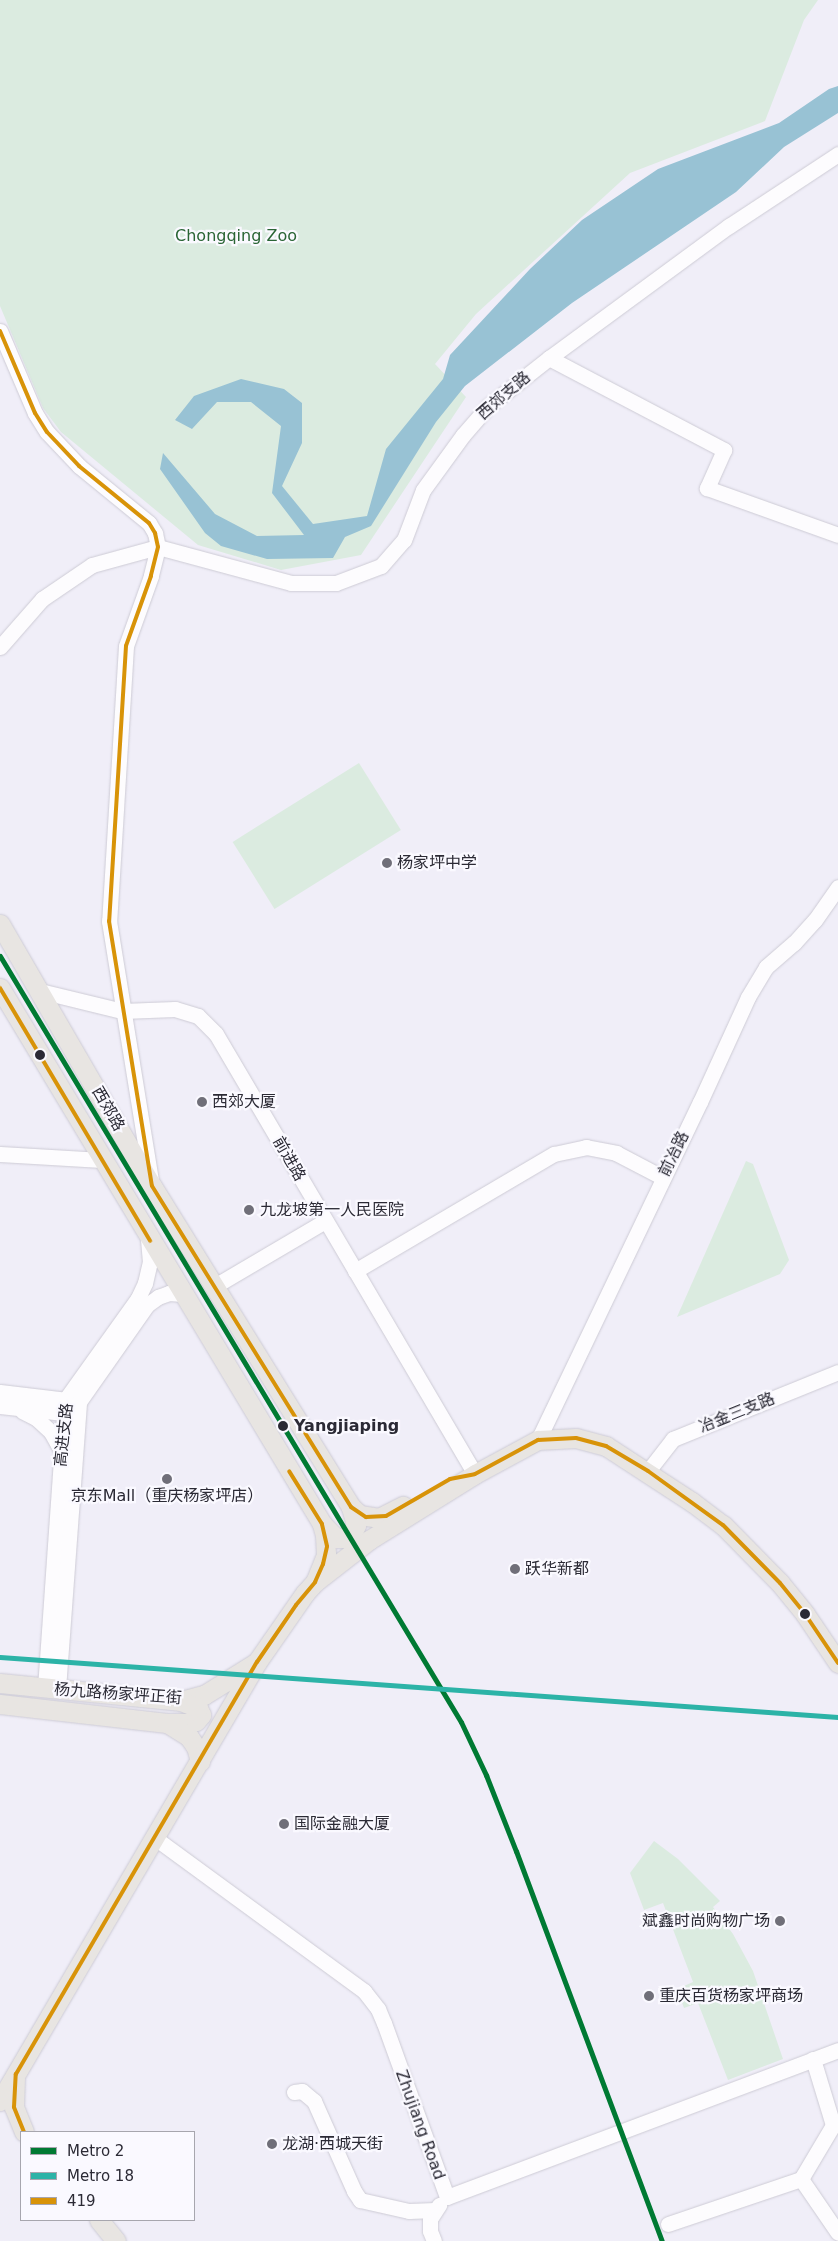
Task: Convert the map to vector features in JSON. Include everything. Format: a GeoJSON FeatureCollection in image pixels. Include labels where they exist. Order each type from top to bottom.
{"type":"FeatureCollection","features":[{"type":"Feature","properties":{"kind":"main road","name":"西郊路"},"geometry":{"type":"LineString","coordinates":[[0,924],[152,1186],[351,1507]]}},
{"type":"Feature","properties":{"kind":"main road","name":"西郊路"},"geometry":{"type":"LineString","coordinates":[[0,988],[182,1294],[322,1524],[325,1535],[326,1555],[315,1582]]}},
{"type":"Feature","properties":{"kind":"main road"},"geometry":{"type":"LineString","coordinates":[[0,2101],[257,1662],[296,1604],[315,1582],[369,1540],[475,1474],[538,1440],[576,1438],[606,1446],[648,1471],[723,1525],[752,1552],[805,1614],[838,1663]]}},
{"type":"Feature","properties":{"kind":"main road"},"geometry":{"type":"LineString","coordinates":[[351,1507],[366,1517],[386,1516],[450,1480],[475,1474]]}},
{"type":"Feature","properties":{"kind":"main road"},"geometry":{"type":"LineString","coordinates":[[322,1524],[336,1538],[345,1538],[352,1534],[356,1525],[351,1507]]}},
{"type":"Feature","properties":{"kind":"main road","name":"杨九路杨家坪正街"},"geometry":{"type":"LineString","coordinates":[[0,1683],[181,1701],[204,1695],[257,1662]]}},
{"type":"Feature","properties":{"kind":"main road"},"geometry":{"type":"LineString","coordinates":[[167,1723],[188,1723],[196,1721],[201,1715],[198,1708],[181,1701]]}},
{"type":"Feature","properties":{"kind":"main road","name":"杨九路杨家坪正街"},"geometry":{"type":"LineString","coordinates":[[0,1704],[167,1723],[189,1737],[196,1747],[200,1761]]}},
{"type":"Feature","properties":{"kind":"main road"},"geometry":{"type":"LineString","coordinates":[[16,2074],[14,2107],[24,2131]]}},
{"type":"Feature","properties":{"kind":"main road"},"geometry":{"type":"LineString","coordinates":[[100,2221],[116,2241]]}},
{"type":"Feature","properties":{"kind":"street","name":"西郊支路"},"geometry":{"type":"LineString","coordinates":[[158,547],[290,583],[336,583],[381,566],[404,540],[423,490],[462,436],[488,406],[549,358],[729,226],[838,154]]}},
{"type":"Feature","properties":{"kind":"street"},"geometry":{"type":"LineString","coordinates":[[0,331],[35,413],[47,432],[79,466],[149,523],[155,534],[158,547],[151,576],[126,646],[123,666],[108,921],[152,1186]]}},
{"type":"Feature","properties":{"kind":"street"},"geometry":{"type":"LineString","coordinates":[[549,358],[724,450],[707,488],[838,535]]}},
{"type":"Feature","properties":{"kind":"street"},"geometry":{"type":"LineString","coordinates":[[0,647],[42,599],[92,565],[158,547]]}},
{"type":"Feature","properties":{"kind":"street","name":"前冶路"},"geometry":{"type":"LineString","coordinates":[[538,1440],[748,996],[766,967],[794,943],[815,920],[838,887]]}},
{"type":"Feature","properties":{"kind":"street","name":"前进路"},"geometry":{"type":"LineString","coordinates":[[40,991],[122,1011],[175,1009],[198,1016],[216,1034],[475,1474]]}},
{"type":"Feature","properties":{"kind":"street"},"geometry":{"type":"LineString","coordinates":[[355,1272],[554,1154],[586,1147],[616,1153],[662,1177]]}},
{"type":"Feature","properties":{"kind":"street"},"geometry":{"type":"LineString","coordinates":[[0,1154],[102,1160]]}},
{"type":"Feature","properties":{"kind":"street"},"geometry":{"type":"LineString","coordinates":[[213,1287],[325,1221]]}},
{"type":"Feature","properties":{"kind":"street","name":"高进支路"},"geometry":{"type":"LineString","coordinates":[[52,1689],[61,1450],[71,1407],[138,1298],[145,1283],[150,1262],[148,1237]]}},
{"type":"Feature","properties":{"kind":"street","name":"高进支路"},"geometry":{"type":"LineString","coordinates":[[52,1689],[71,1407],[146,1305],[158,1297],[169,1293],[182,1294]]}},
{"type":"Feature","properties":{"kind":"street","name":"冶金三支路"},"geometry":{"type":"LineString","coordinates":[[648,1471],[673,1439],[838,1372]]}},
{"type":"Feature","properties":{"kind":"street"},"geometry":{"type":"LineString","coordinates":[[0,1392],[71,1407]]}},
{"type":"Feature","properties":{"kind":"street"},"geometry":{"type":"LineString","coordinates":[[0,1406],[16,1408],[71,1407]]}},
{"type":"Feature","properties":{"kind":"street"},"geometry":{"type":"LineString","coordinates":[[16,1408],[36,1418],[51,1432],[61,1450]]}},
{"type":"Feature","properties":{"kind":"street","name":"Zhujiang Road"},"geometry":{"type":"LineString","coordinates":[[155,1838],[364,1991],[378,2009],[447,2197],[838,2050]]}},
{"type":"Feature","properties":{"kind":"street"},"geometry":{"type":"LineString","coordinates":[[668,2224],[801,2178],[833,2126],[813,2059]]}},
{"type":"Feature","properties":{"kind":"street"},"geometry":{"type":"LineString","coordinates":[[294,2092],[302,2091],[314,2101],[354,2191],[360,2200],[409,2211],[435,2210]]}},
{"type":"Feature","properties":{"kind":"street"},"geometry":{"type":"LineString","coordinates":[[801,2178],[838,2233]]}},
{"type":"Feature","properties":{"kind":"street"},"geometry":{"type":"LineString","coordinates":[[434,2241],[430,2231],[430,2219],[435,2210],[447,2197]]}},
{"type":"Feature","properties":{"kind":"green space","name":"Chongqing Zoo"},"geometry":{"type":"Polygon","coordinates":[[[0,0],[818,0],[804,20],[765,121],[630,173],[476,314],[435,364],[466,397],[361,555],[281,570],[198,545],[61,432],[43,408],[0,306],[0,0]]]}},
{"type":"Feature","properties":{"kind":"green space"},"geometry":{"type":"Polygon","coordinates":[[[359,763],[401,830],[275,909],[233,842],[359,763]]]}},
{"type":"Feature","properties":{"kind":"green space"},"geometry":{"type":"Polygon","coordinates":[[[746,1161],[753,1164],[789,1260],[780,1274],[677,1317],[746,1161]]]}},
{"type":"Feature","properties":{"kind":"green space"},"geometry":{"type":"Polygon","coordinates":[[[654,1841],[678,1859],[720,1901],[713,1907],[733,1934],[753,1971],[783,2059],[728,2080],[698,2003],[684,2008],[677,1989],[693,1982],[663,1903],[644,1910],[630,1873],[654,1841]]]}},
{"type":"Feature","properties":{"kind":"water"},"geometry":{"type":"Polygon","coordinates":[[[838,86],[838,113],[784,147],[736,192],[572,303],[465,386],[436,422],[371,526],[345,537],[333,558],[267,559],[221,546],[205,533],[160,469],[163,453],[215,514],[257,536],[304,535],[272,493],[281,426],[251,402],[217,402],[192,429],[175,420],[194,396],[241,379],[284,389],[302,403],[302,443],[282,486],[313,524],[367,516],[386,449],[443,379],[450,355],[530,269],[582,220],[658,169],[779,123],[829,89],[838,86]]]}},
{"type":"Feature","properties":{"kind":"metro line","name":"2"},"geometry":{"type":"LineString","coordinates":[[0,956],[461,1722],[486,1775],[516,1851],[662,2241]]}},
{"type":"Feature","properties":{"kind":"metro line","name":"18"},"geometry":{"type":"LineString","coordinates":[[0,1657],[838,1717]]}},
{"type":"Feature","properties":{"kind":"transit line","name":"419"},"geometry":{"type":"LineString","coordinates":[[0,331],[35,413],[47,432],[79,466],[149,523],[155,533],[158,547],[151,576],[126,646],[109,921],[152,1186],[351,1507],[366,1517],[386,1516],[450,1479],[475,1474],[538,1440],[576,1438],[606,1446],[648,1471],[723,1525],[780,1583],[805,1614],[838,1663]]}},
{"type":"Feature","properties":{"kind":"transit line","name":"419"},"geometry":{"type":"LineString","coordinates":[[0,988],[150,1241]]}},
{"type":"Feature","properties":{"kind":"transit line","name":"419"},"geometry":{"type":"LineString","coordinates":[[24,2131],[14,2107],[16,2074],[257,1662],[296,1605],[315,1582],[323,1564],[327,1546],[322,1524],[289,1471]]}},
{"type":"Feature","properties":{"kind":"place","name":"杨家坪中学"},"geometry":{"type":"Point","coordinates":[387,863]}},
{"type":"Feature","properties":{"kind":"place","name":"西郊大厦"},"geometry":{"type":"Point","coordinates":[202,1102]}},
{"type":"Feature","properties":{"kind":"place","name":"九龙坡第一人民医院"},"geometry":{"type":"Point","coordinates":[249,1210]}},
{"type":"Feature","properties":{"kind":"place","name":"Yangjiaping"},"geometry":{"type":"Point","coordinates":[283,1426]}},
{"type":"Feature","properties":{"kind":"place","name":"京东Mall（重庆杨家坪店）"},"geometry":{"type":"Point","coordinates":[167,1479]}},
{"type":"Feature","properties":{"kind":"place","name":"跃华新都"},"geometry":{"type":"Point","coordinates":[515,1569]}},
{"type":"Feature","properties":{"kind":"place","name":"国际金融大厦"},"geometry":{"type":"Point","coordinates":[284,1824]}},
{"type":"Feature","properties":{"kind":"place","name":"斌鑫时尚购物广场"},"geometry":{"type":"Point","coordinates":[780,1921]}},
{"type":"Feature","properties":{"kind":"place","name":"重庆百货杨家坪商场"},"geometry":{"type":"Point","coordinates":[649,1996]}},
{"type":"Feature","properties":{"kind":"place","name":"龙湖·西城天街"},"geometry":{"type":"Point","coordinates":[272,2144]}}]}
